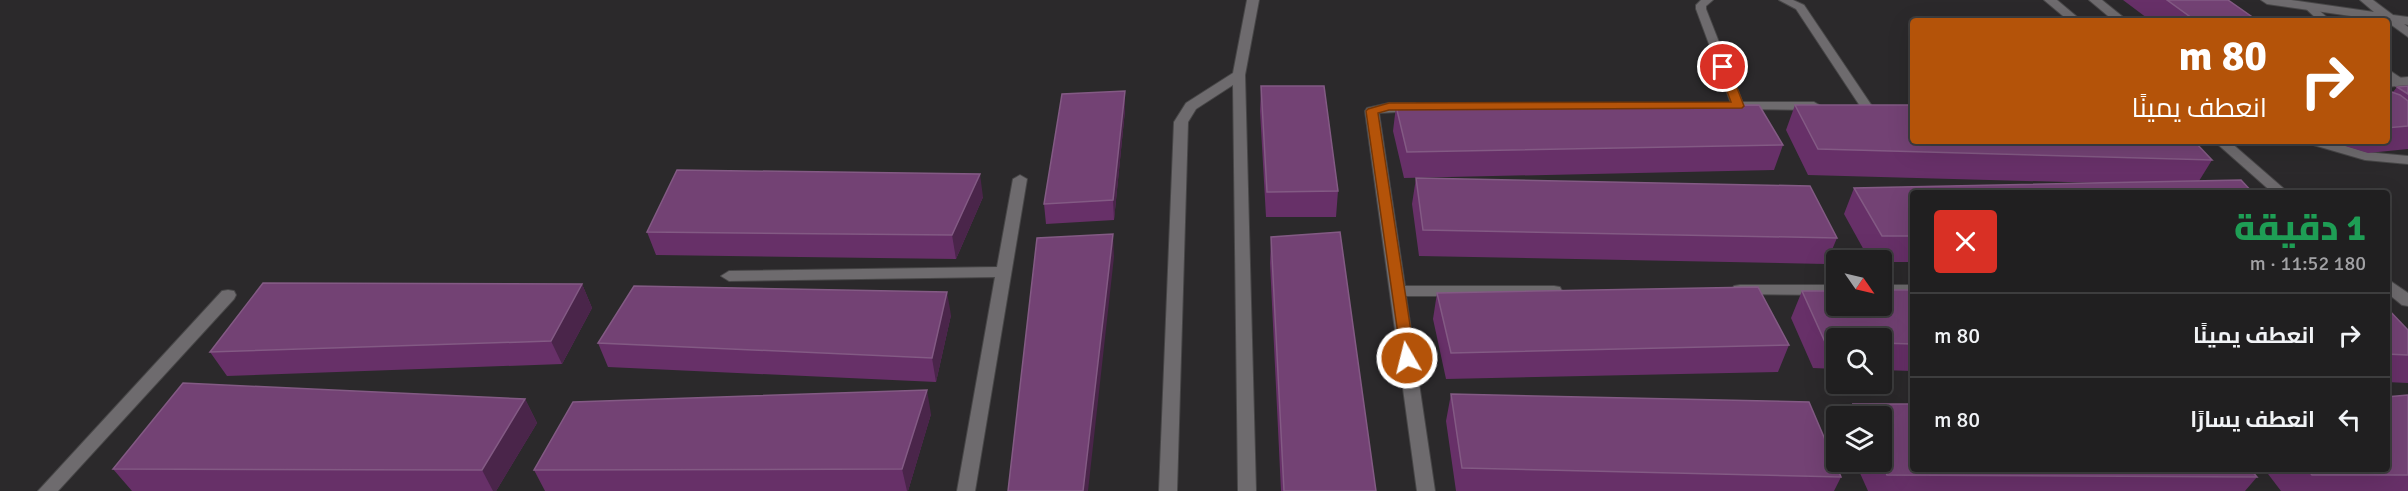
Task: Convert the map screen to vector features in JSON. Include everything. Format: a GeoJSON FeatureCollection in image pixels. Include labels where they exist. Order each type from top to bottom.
{"type":"FeatureCollection","features":[{"type":"Feature","properties":{"kind":"street"},"geometry":{"type":"LineString","coordinates":[[1247,491],[1239,75],[1253,0]]}},
{"type":"Feature","properties":{"kind":"street"},"geometry":{"type":"LineString","coordinates":[[2050,0],[2072,18]]}},
{"type":"Feature","properties":{"kind":"street"},"geometry":{"type":"LineString","coordinates":[[2095,0],[2118,18]]}},
{"type":"Feature","properties":{"kind":"street"},"geometry":{"type":"LineString","coordinates":[[2267,0],[2389,18]]}},
{"type":"Feature","properties":{"kind":"street"},"geometry":{"type":"LineString","coordinates":[[2366,0],[2389,18]]}},
{"type":"Feature","properties":{"kind":"street"},"geometry":{"type":"LineString","coordinates":[[2390,18],[2408,21]]}},
{"type":"Feature","properties":{"kind":"street"},"geometry":{"type":"LineString","coordinates":[[2390,19],[2408,33]]}},
{"type":"Feature","properties":{"kind":"street"},"geometry":{"type":"LineString","coordinates":[[1168,491],[1181,122],[1191,106],[1239,75]]}},
{"type":"Feature","properties":{"kind":"street"},"geometry":{"type":"LineString","coordinates":[[1426,491],[1372,111],[1389,107],[1435,106]]}},
{"type":"Feature","properties":{"kind":"street"},"geometry":{"type":"LineString","coordinates":[[1732,106],[1831,106]]}},
{"type":"Feature","properties":{"kind":"street"},"geometry":{"type":"LineString","coordinates":[[2225,144],[2278,190]]}},
{"type":"Feature","properties":{"kind":"street"},"geometry":{"type":"LineString","coordinates":[[2325,144],[2365,156],[2408,160]]}},
{"type":"Feature","properties":{"kind":"street"},"geometry":{"type":"LineString","coordinates":[[966,491],[1020,179]]}},
{"type":"Feature","properties":{"kind":"street"},"geometry":{"type":"LineString","coordinates":[[729,276],[1003,272]]}},
{"type":"Feature","properties":{"kind":"street"},"geometry":{"type":"LineString","coordinates":[[2390,287],[2408,301]]}},
{"type":"Feature","properties":{"kind":"street"},"geometry":{"type":"LineString","coordinates":[[1729,290],[1826,290]]}},
{"type":"Feature","properties":{"kind":"street"},"geometry":{"type":"LineString","coordinates":[[1892,290],[1910,290]]}},
{"type":"Feature","properties":{"kind":"street"},"geometry":{"type":"LineString","coordinates":[[1398,291],[1575,291]]}},
{"type":"Feature","properties":{"kind":"street"},"geometry":{"type":"LineString","coordinates":[[47,491],[228,295]]}},
{"type":"Feature","properties":{"kind":"lane"},"geometry":{"type":"LineString","coordinates":[[1708,0],[1701,5],[1701,9],[1732,106]]}},
{"type":"Feature","properties":{"kind":"lane"},"geometry":{"type":"LineString","coordinates":[[1784,0],[1800,7],[1866,106]]}},
{"type":"Feature","properties":{"kind":"lane"},"geometry":{"type":"LineString","coordinates":[[2308,6],[2322,18]]}},
{"type":"Feature","properties":{"kind":"building"},"geometry":{"type":"Polygon","coordinates":[[[2167,0],[2228,0],[2254,18],[2192,18],[2167,0]]]}},
{"type":"Feature","properties":{"kind":"building"},"geometry":{"type":"Polygon","coordinates":[[[1261,86],[1324,86],[1338,191],[1267,192],[1261,86]]]}},
{"type":"Feature","properties":{"kind":"building"},"geometry":{"type":"Polygon","coordinates":[[[2408,86],[2408,94],[2397,87],[2408,86]]]}},
{"type":"Feature","properties":{"kind":"building"},"geometry":{"type":"Polygon","coordinates":[[[1125,91],[1113,200],[1044,204],[1062,94],[1125,91]]]}},
{"type":"Feature","properties":{"kind":"building"},"geometry":{"type":"Polygon","coordinates":[[[2390,91],[2408,101],[2408,126],[2390,128],[2390,91]]]}},
{"type":"Feature","properties":{"kind":"building"},"geometry":{"type":"Polygon","coordinates":[[[1759,105],[1783,145],[1407,152],[1396,106],[1759,105]]]}},
{"type":"Feature","properties":{"kind":"building"},"geometry":{"type":"Polygon","coordinates":[[[1795,105],[1910,105],[1910,144],[2197,144],[2212,160],[1818,149],[1795,105]]]}},
{"type":"Feature","properties":{"kind":"building"},"geometry":{"type":"Polygon","coordinates":[[[677,170],[980,174],[952,235],[647,232],[677,170]]]}},
{"type":"Feature","properties":{"kind":"building"},"geometry":{"type":"Polygon","coordinates":[[[1416,178],[1810,186],[1837,238],[1423,230],[1416,178]]]}},
{"type":"Feature","properties":{"kind":"building"},"geometry":{"type":"Polygon","coordinates":[[[2241,180],[2250,190],[1910,190],[1910,236],[1882,236],[1854,188],[2241,180]]]}},
{"type":"Feature","properties":{"kind":"building"},"geometry":{"type":"Polygon","coordinates":[[[1340,232],[1376,491],[1284,491],[1271,237],[1340,232]]]}},
{"type":"Feature","properties":{"kind":"building"},"geometry":{"type":"Polygon","coordinates":[[[1113,234],[1083,491],[1008,491],[1037,238],[1113,234]]]}},
{"type":"Feature","properties":{"kind":"building"},"geometry":{"type":"Polygon","coordinates":[[[263,283],[582,284],[551,341],[210,352],[263,283]]]}},
{"type":"Feature","properties":{"kind":"building"},"geometry":{"type":"Polygon","coordinates":[[[634,286],[947,292],[932,358],[598,343],[634,286]]]}},
{"type":"Feature","properties":{"kind":"building"},"geometry":{"type":"Polygon","coordinates":[[[1758,287],[1789,345],[1451,353],[1437,293],[1758,287]]]}},
{"type":"Feature","properties":{"kind":"building"},"geometry":{"type":"Polygon","coordinates":[[[1892,290],[1910,290],[1910,344],[1892,343],[1892,328],[1826,328],[1825,342],[1802,291],[1826,291],[1826,316],[1892,316],[1892,290]]]}},
{"type":"Feature","properties":{"kind":"building"},"geometry":{"type":"Polygon","coordinates":[[[2390,311],[2408,330],[2408,355],[2390,354],[2390,311]]]}},
{"type":"Feature","properties":{"kind":"building"},"geometry":{"type":"Polygon","coordinates":[[[183,383],[525,399],[482,470],[113,469],[183,383]]]}},
{"type":"Feature","properties":{"kind":"building"},"geometry":{"type":"Polygon","coordinates":[[[927,390],[902,469],[534,470],[573,402],[927,390]]]}},
{"type":"Feature","properties":{"kind":"building"},"geometry":{"type":"Polygon","coordinates":[[[1451,394],[1809,402],[1826,442],[1826,472],[1839,472],[1841,477],[1462,468],[1451,394]]]}},
{"type":"Feature","properties":{"kind":"building"},"geometry":{"type":"Polygon","coordinates":[[[2408,395],[2408,475],[2312,475],[2310,472],[2390,472],[2390,397],[2408,395]]]}},
{"type":"Feature","properties":{"kind":"building"},"geometry":{"type":"Polygon","coordinates":[[[1853,404],[1910,404],[1910,472],[2253,472],[2257,477],[1887,475],[1886,472],[1892,472],[1892,406],[1854,406],[1853,404]]]}},
{"type":"Feature","properties":{"kind":"route"},"geometry":{"type":"LineString","coordinates":[[1407,358],[1372,111],[1389,107],[1738,106],[1723,67]]}}]}
